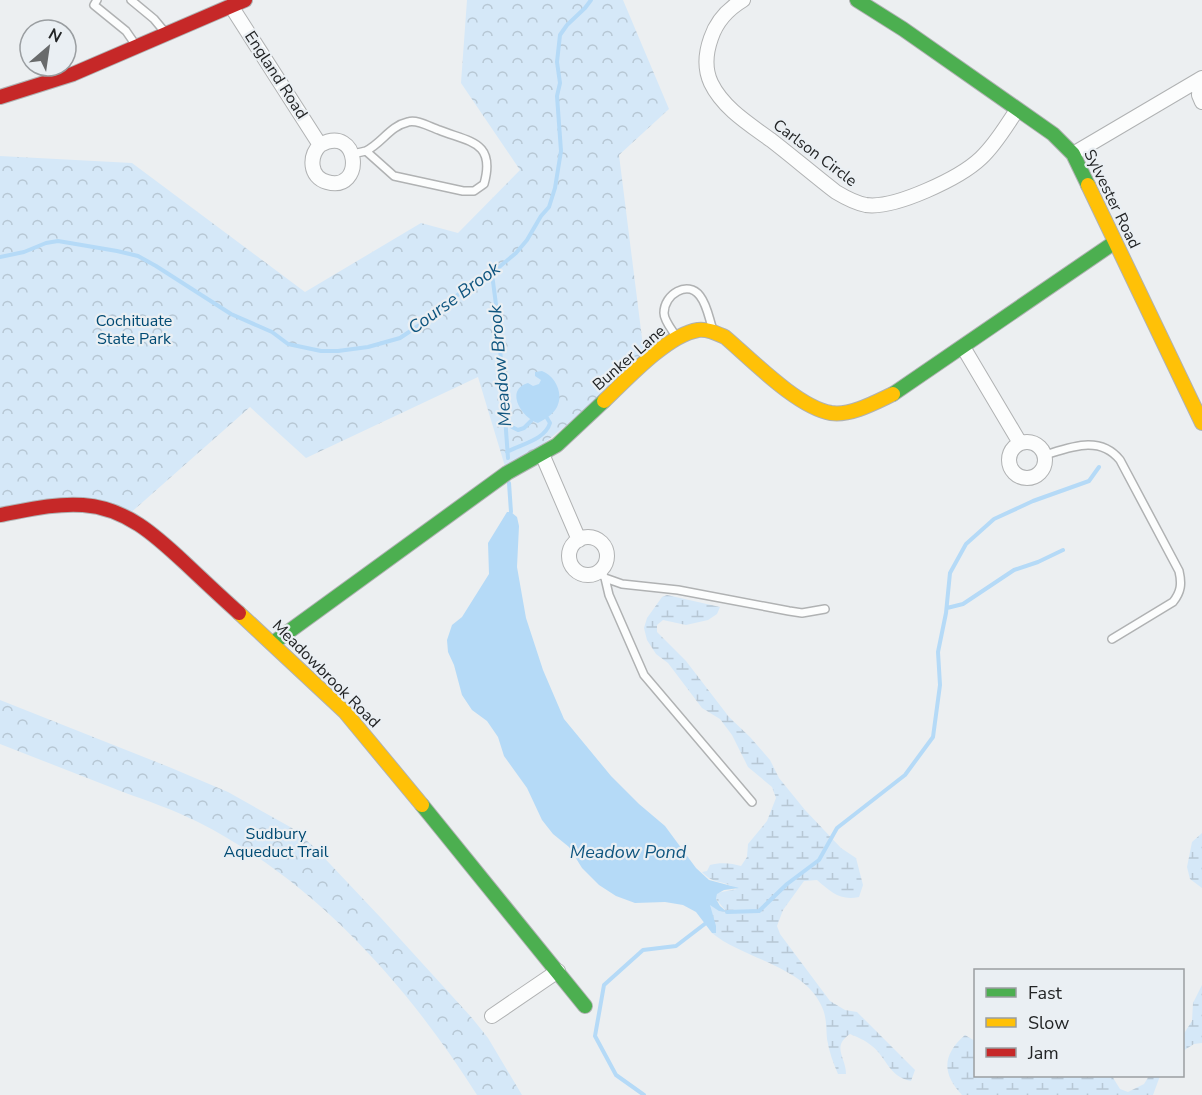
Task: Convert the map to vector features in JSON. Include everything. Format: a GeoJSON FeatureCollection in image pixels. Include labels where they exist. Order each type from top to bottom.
{"type":"FeatureCollection","features":[{"type":"Feature","properties":{"kind":"street"},"geometry":{"type":"LineString","coordinates":[[0,98],[48,84],[246,0]]}},
{"type":"Feature","properties":{"kind":"street","name":"Carlson Circle"},"geometry":{"type":"LineString","coordinates":[[743,0],[725,13],[713,32],[707,49],[706,65],[710,81],[729,107],[836,192],[850,200],[865,205],[879,205],[894,202],[950,180],[966,171],[980,159],[1017,110]]}},
{"type":"Feature","properties":{"kind":"street","name":"Sylvester Road"},"geometry":{"type":"LineString","coordinates":[[862,3],[1053,134],[1073,154],[1202,423]]}},
{"type":"Feature","properties":{"kind":"street","name":"England Road"},"geometry":{"type":"LineString","coordinates":[[231,6],[320,145]]}},
{"type":"Feature","properties":{"kind":"street"},"geometry":{"type":"LineString","coordinates":[[1201,79],[1199,95],[1202,102]]}},
{"type":"Feature","properties":{"kind":"street"},"geometry":{"type":"LineString","coordinates":[[1073,154],[1201,79]]}},
{"type":"Feature","properties":{"kind":"street"},"geometry":{"type":"LineString","coordinates":[[338,141],[359,152],[348,177],[343,181],[330,183],[319,178],[312,167],[313,155],[320,145],[338,141]]}},
{"type":"Feature","properties":{"kind":"street"},"geometry":{"type":"LineString","coordinates":[[713,331],[725,337],[788,391],[810,405],[832,413],[861,409],[895,393],[1115,242]]}},
{"type":"Feature","properties":{"kind":"street","name":"Bunker Lane"},"geometry":{"type":"LineString","coordinates":[[273,643],[507,473],[542,454],[570,434],[650,358],[677,338],[700,330],[713,331]]}},
{"type":"Feature","properties":{"kind":"street"},"geometry":{"type":"LineString","coordinates":[[963,347],[1020,443]]}},
{"type":"Feature","properties":{"kind":"street"},"geometry":{"type":"LineString","coordinates":[[1032,442],[1042,449],[1045,455],[1044,466],[1040,473],[1030,478],[1019,476],[1011,468],[1009,462],[1011,452],[1020,443],[1032,442]]}},
{"type":"Feature","properties":{"kind":"street"},"geometry":{"type":"LineString","coordinates":[[542,454],[579,540]]}},
{"type":"Feature","properties":{"kind":"street","name":"Meadowbrook Road"},"geometry":{"type":"LineString","coordinates":[[0,515],[67,504],[82,504],[114,509],[154,535],[326,693],[364,734],[585,1006]]}},
{"type":"Feature","properties":{"kind":"street"},"geometry":{"type":"LineString","coordinates":[[591,537],[601,543],[607,557],[602,574],[579,573],[572,566],[569,557],[570,550],[579,540],[591,537]]}},
{"type":"Feature","properties":{"kind":"street"},"geometry":{"type":"LineString","coordinates":[[492,1016],[558,971]]}},
{"type":"Feature","properties":{"kind":"lane"},"geometry":{"type":"LineString","coordinates":[[97,0],[94,5],[126,31],[136,48]]}},
{"type":"Feature","properties":{"kind":"lane"},"geometry":{"type":"LineString","coordinates":[[131,0],[154,19],[167,34]]}},
{"type":"Feature","properties":{"kind":"lane"},"geometry":{"type":"LineString","coordinates":[[411,121],[475,143],[484,154],[488,164],[484,184],[474,191],[463,191],[394,176],[359,152],[396,126],[411,121]]}},
{"type":"Feature","properties":{"kind":"lane"},"geometry":{"type":"LineString","coordinates":[[677,338],[664,312],[668,298],[674,292],[683,289],[699,294],[713,331]]}},
{"type":"Feature","properties":{"kind":"lane"},"geometry":{"type":"LineString","coordinates":[[1045,455],[1084,444],[1104,447],[1113,452],[1120,460],[1179,571],[1181,588],[1173,602],[1112,639]]}},
{"type":"Feature","properties":{"kind":"lane"},"geometry":{"type":"LineString","coordinates":[[602,574],[622,584],[670,588],[789,611],[825,609]]}},
{"type":"Feature","properties":{"kind":"lane"},"geometry":{"type":"LineString","coordinates":[[602,574],[644,675],[752,802]]}},
{"type":"Feature","properties":{"kind":"green space","name":"Cochituate State Park"},"geometry":{"type":"Polygon","coordinates":[[[467,0],[623,0],[669,109],[619,155],[645,362],[507,473],[478,377],[306,458],[250,407],[127,516],[114,509],[0,515],[0,156],[132,163],[305,292],[421,223],[458,233],[520,170],[461,83],[467,0]]]}},
{"type":"Feature","properties":{"kind":"green space"},"geometry":{"type":"Polygon","coordinates":[[[667,595],[720,607],[717,614],[708,620],[686,625],[663,620],[657,625],[657,632],[686,661],[729,717],[770,760],[779,778],[805,810],[841,848],[856,858],[863,885],[859,897],[841,897],[817,880],[804,881],[783,910],[777,926],[780,934],[830,1001],[845,1010],[857,1012],[915,1070],[911,1081],[898,1076],[869,1044],[850,1034],[841,1043],[840,1048],[846,1074],[838,1074],[827,1039],[824,1011],[814,993],[788,972],[740,950],[712,933],[716,933],[709,904],[726,911],[716,899],[717,893],[737,889],[711,879],[702,872],[707,871],[710,865],[714,864],[726,863],[741,866],[747,857],[748,844],[767,821],[776,798],[772,787],[748,767],[732,735],[720,719],[702,708],[668,663],[656,654],[647,640],[644,628],[647,618],[662,597],[667,595]]]}},
{"type":"Feature","properties":{"kind":"green space","name":"Sudbury Aqueduct Trail"},"geometry":{"type":"Polygon","coordinates":[[[0,700],[228,792],[292,828],[314,847],[472,1018],[488,1038],[522,1095],[477,1095],[421,1015],[356,940],[281,874],[241,846],[180,814],[0,744],[0,700]]]}},
{"type":"Feature","properties":{"kind":"green space"},"geometry":{"type":"Polygon","coordinates":[[[1202,833],[1202,888],[1190,879],[1187,867],[1192,842],[1202,833]]]}},
{"type":"Feature","properties":{"kind":"green space"},"geometry":{"type":"Polygon","coordinates":[[[1202,985],[1202,1043],[1194,1044],[1184,1050],[1184,1033],[1192,1021],[1193,1003],[1202,985]]]}},
{"type":"Feature","properties":{"kind":"green space"},"geometry":{"type":"Polygon","coordinates":[[[965,1035],[974,1040],[974,1077],[1113,1077],[1120,1089],[1128,1092],[1144,1084],[1148,1077],[1160,1077],[1153,1095],[962,1095],[951,1079],[947,1064],[952,1049],[965,1035]]]}},
{"type":"Feature","properties":{"kind":"water"},"geometry":{"type":"Polygon","coordinates":[[[542,371],[551,377],[557,386],[559,402],[549,416],[538,423],[526,416],[516,397],[521,387],[528,383],[533,386],[539,384],[541,380],[535,376],[535,372],[542,371]]]}},
{"type":"Feature","properties":{"kind":"water","name":"Meadow Pond"},"geometry":{"type":"Polygon","coordinates":[[[507,512],[517,517],[519,526],[517,567],[526,618],[543,670],[564,719],[611,776],[665,826],[696,868],[709,880],[739,888],[724,890],[717,894],[716,899],[727,912],[719,911],[710,905],[716,933],[712,933],[696,912],[683,905],[665,902],[635,903],[616,896],[599,885],[582,868],[569,847],[553,834],[542,820],[527,788],[504,756],[498,737],[487,721],[472,710],[462,695],[448,652],[447,640],[452,625],[462,617],[489,574],[488,543],[507,512]]]}},
{"type":"Feature","properties":{"kind":"waterway","name":"Course Brook"},"geometry":{"type":"LineString","coordinates":[[0,257],[58,241],[117,251],[138,256],[231,314],[272,332],[288,344],[321,351],[338,351],[368,347],[400,338],[433,316],[456,296],[492,273],[516,253],[549,207],[555,188],[561,151],[557,96],[560,83],[557,62],[560,35],[591,0]]}},
{"type":"Feature","properties":{"kind":"waterway","name":"Meadow Brook"},"geometry":{"type":"LineString","coordinates":[[492,274],[498,320],[508,458]]}},
{"type":"Feature","properties":{"kind":"waterway"},"geometry":{"type":"LineString","coordinates":[[507,452],[543,434],[550,423],[547,418]]}},
{"type":"Feature","properties":{"kind":"waterway"},"geometry":{"type":"LineString","coordinates":[[506,420],[518,430],[531,421]]}},
{"type":"Feature","properties":{"kind":"waterway"},"geometry":{"type":"LineString","coordinates":[[727,912],[759,911],[787,884],[819,860],[837,828],[905,775],[933,737],[940,685],[938,652],[946,613],[950,573],[966,544],[994,519],[1033,501],[1089,481],[1099,467]]}},
{"type":"Feature","properties":{"kind":"waterway","name":"Meadow Brook"},"geometry":{"type":"LineString","coordinates":[[509,483],[511,512]]}},
{"type":"Feature","properties":{"kind":"waterway"},"geometry":{"type":"LineString","coordinates":[[947,608],[963,604],[1014,570],[1063,550]]}},
{"type":"Feature","properties":{"kind":"waterway","name":"Meadow Brook"},"geometry":{"type":"LineString","coordinates":[[644,1095],[616,1075],[595,1036],[604,985],[643,950],[676,946],[706,923]]}},
{"type":"Feature","properties":{"kind":"traffic: fast"},"geometry":{"type":"LineString","coordinates":[[857,0],[903,29],[1053,134],[1073,154],[1088,185]]}},
{"type":"Feature","properties":{"kind":"traffic: fast"},"geometry":{"type":"LineString","coordinates":[[893,394],[1115,242]]}},
{"type":"Feature","properties":{"kind":"traffic: fast"},"geometry":{"type":"LineString","coordinates":[[273,643],[507,473],[557,445],[604,401]]}},
{"type":"Feature","properties":{"kind":"traffic: fast"},"geometry":{"type":"LineString","coordinates":[[422,805],[585,1006]]}},
{"type":"Feature","properties":{"kind":"traffic: slow"},"geometry":{"type":"LineString","coordinates":[[1088,185],[1202,423]]}},
{"type":"Feature","properties":{"kind":"traffic: slow"},"geometry":{"type":"LineString","coordinates":[[604,401],[660,349],[673,340],[698,330],[725,337],[789,392],[818,409],[831,413],[847,412],[863,408],[893,394]]}},
{"type":"Feature","properties":{"kind":"traffic: slow"},"geometry":{"type":"LineString","coordinates":[[239,613],[345,712],[422,805]]}},
{"type":"Feature","properties":{"kind":"traffic: jam"},"geometry":{"type":"LineString","coordinates":[[0,97],[73,74],[245,0]]}},
{"type":"Feature","properties":{"kind":"traffic: jam"},"geometry":{"type":"LineString","coordinates":[[0,515],[62,505],[83,505],[113,511],[151,533],[239,613]]}}]}
